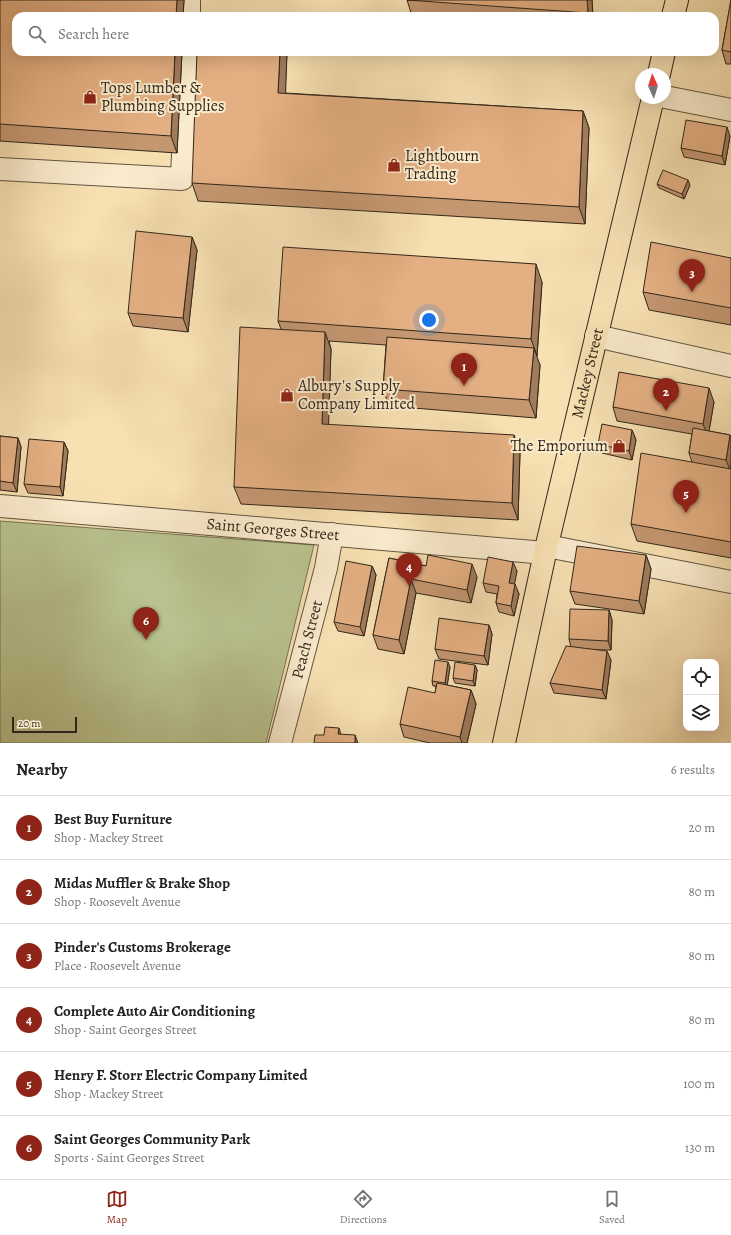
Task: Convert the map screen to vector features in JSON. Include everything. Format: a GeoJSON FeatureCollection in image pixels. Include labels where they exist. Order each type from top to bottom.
{"type":"FeatureCollection","features":[{"type":"Feature","properties":{"kind":"main road"},"geometry":{"type":"LineString","coordinates":[[674,12],[677,0]]}},
{"type":"Feature","properties":{"kind":"main road"},"geometry":{"type":"LineString","coordinates":[[660,68],[663,56]]}},
{"type":"Feature","properties":{"kind":"main road","name":"Mackey Street"},"geometry":{"type":"LineString","coordinates":[[504,743],[546,550],[652,104]]}},
{"type":"Feature","properties":{"kind":"street"},"geometry":{"type":"LineString","coordinates":[[188,12],[189,0]]}},
{"type":"Feature","properties":{"kind":"street"},"geometry":{"type":"LineString","coordinates":[[0,169],[182,179],[187,56]]}},
{"type":"Feature","properties":{"kind":"street"},"geometry":{"type":"LineString","coordinates":[[671,98],[731,110]]}},
{"type":"Feature","properties":{"kind":"street"},"geometry":{"type":"LineString","coordinates":[[596,336],[731,366]]}},
{"type":"Feature","properties":{"kind":"street","name":"Saint Georges Street"},"geometry":{"type":"LineString","coordinates":[[0,506],[332,534],[546,550],[731,582]]}},
{"type":"Feature","properties":{"kind":"street","name":"Peach Street"},"geometry":{"type":"LineString","coordinates":[[280,743],[326,568],[332,534]]}},
{"type":"Feature","properties":{"kind":"green space"},"geometry":{"type":"Polygon","coordinates":[[[0,521],[314,545],[266,743],[0,743],[0,521]]]}},
{"type":"Feature","properties":{"kind":"building","name":"Tops Lumber & Plumbing Supplies"},"geometry":{"type":"Polygon","coordinates":[[[0,0],[177,0],[176,12],[12,12],[12,56],[175,56],[171,136],[0,124],[0,0]]]}},
{"type":"Feature","properties":{"kind":"building"},"geometry":{"type":"Polygon","coordinates":[[[407,0],[587,0],[588,12],[407,0]]]}},
{"type":"Feature","properties":{"kind":"building"},"geometry":{"type":"Polygon","coordinates":[[[731,0],[731,52],[722,50],[731,0]]]}},
{"type":"Feature","properties":{"kind":"building","name":"Lightbourn Trading"},"geometry":{"type":"Polygon","coordinates":[[[197,56],[280,56],[278,93],[583,111],[579,207],[192,183],[197,56]]]}},
{"type":"Feature","properties":{"kind":"building"},"geometry":{"type":"Polygon","coordinates":[[[686,120],[727,127],[722,156],[681,148],[686,120]]]}},
{"type":"Feature","properties":{"kind":"building"},"geometry":{"type":"Polygon","coordinates":[[[663,170],[688,180],[682,194],[657,184],[663,170]]]}},
{"type":"Feature","properties":{"kind":"building"},"geometry":{"type":"Polygon","coordinates":[[[136,231],[192,237],[183,318],[128,313],[136,231]]]}},
{"type":"Feature","properties":{"kind":"building"},"geometry":{"type":"Polygon","coordinates":[[[651,242],[731,258],[731,308],[643,292],[651,242]]]}},
{"type":"Feature","properties":{"kind":"building"},"geometry":{"type":"Polygon","coordinates":[[[283,247],[536,264],[531,339],[278,321],[283,247]]]}},
{"type":"Feature","properties":{"kind":"building","name":"Albury's Supply Company Limited"},"geometry":{"type":"Polygon","coordinates":[[[240,327],[325,332],[322,424],[514,435],[512,503],[234,487],[240,327]]]}},
{"type":"Feature","properties":{"kind":"building"},"geometry":{"type":"Polygon","coordinates":[[[387,337],[534,348],[529,400],[383,389],[387,337]]]}},
{"type":"Feature","properties":{"kind":"building"},"geometry":{"type":"Polygon","coordinates":[[[619,372],[709,388],[703,424],[613,407],[619,372]]]}},
{"type":"Feature","properties":{"kind":"building"},"geometry":{"type":"Polygon","coordinates":[[[602,424],[632,430],[629,451],[598,444],[602,424]]]}},
{"type":"Feature","properties":{"kind":"building"},"geometry":{"type":"Polygon","coordinates":[[[693,428],[730,435],[726,460],[689,453],[693,428]]]}},
{"type":"Feature","properties":{"kind":"building"},"geometry":{"type":"Polygon","coordinates":[[[0,436],[18,438],[13,483],[0,481],[0,436]]]}},
{"type":"Feature","properties":{"kind":"building"},"geometry":{"type":"Polygon","coordinates":[[[29,439],[64,442],[60,487],[24,484],[29,439]]]}},
{"type":"Feature","properties":{"kind":"building"},"geometry":{"type":"Polygon","coordinates":[[[641,453],[731,469],[731,542],[631,524],[641,453]]]}},
{"type":"Feature","properties":{"kind":"building"},"geometry":{"type":"Polygon","coordinates":[[[577,546],[646,555],[639,601],[570,591],[577,546]]]}},
{"type":"Feature","properties":{"kind":"building"},"geometry":{"type":"Polygon","coordinates":[[[428,555],[472,564],[467,590],[411,579],[399,640],[373,635],[389,558],[426,566],[428,555]]]}},
{"type":"Feature","properties":{"kind":"building"},"geometry":{"type":"Polygon","coordinates":[[[488,557],[513,562],[509,583],[515,584],[511,606],[496,603],[499,586],[483,583],[488,557]]]}},
{"type":"Feature","properties":{"kind":"building"},"geometry":{"type":"Polygon","coordinates":[[[346,561],[372,566],[360,627],[334,622],[346,561]]]}},
{"type":"Feature","properties":{"kind":"building"},"geometry":{"type":"Polygon","coordinates":[[[570,609],[609,610],[608,641],[569,639],[570,609]]]}},
{"type":"Feature","properties":{"kind":"building"},"geometry":{"type":"Polygon","coordinates":[[[439,618],[489,625],[484,656],[435,649],[439,618]]]}},
{"type":"Feature","properties":{"kind":"building"},"geometry":{"type":"Polygon","coordinates":[[[566,646],[607,651],[602,690],[550,683],[566,646]]]}},
{"type":"Feature","properties":{"kind":"building"},"geometry":{"type":"Polygon","coordinates":[[[435,660],[448,662],[445,683],[432,681],[435,660]]]}},
{"type":"Feature","properties":{"kind":"building"},"geometry":{"type":"Polygon","coordinates":[[[455,662],[475,665],[473,681],[453,678],[455,662]]]}},
{"type":"Feature","properties":{"kind":"building"},"geometry":{"type":"Polygon","coordinates":[[[437,683],[471,690],[460,737],[400,724],[408,687],[435,693],[437,683]]]}},
{"type":"Feature","properties":{"kind":"building"},"geometry":{"type":"Polygon","coordinates":[[[325,727],[339,728],[338,734],[355,735],[355,743],[314,743],[315,735],[324,735],[325,727]]]}},
{"type":"Feature","properties":{"kind":"place","name":"Tops Lumber & Plumbing Supplies"},"geometry":{"type":"Point","coordinates":[90,97]}},
{"type":"Feature","properties":{"kind":"place","name":"Lightbourn Trading"},"geometry":{"type":"Point","coordinates":[394,165]}},
{"type":"Feature","properties":{"kind":"place","name":"Pinder's Customs Brokerage"},"geometry":{"type":"Point","coordinates":[692,292]}},
{"type":"Feature","properties":{"kind":"place","name":"Best Buy Furniture"},"geometry":{"type":"Point","coordinates":[464,386]}},
{"type":"Feature","properties":{"kind":"place","name":"Albury's Supply Company Limited"},"geometry":{"type":"Point","coordinates":[287,395]}},
{"type":"Feature","properties":{"kind":"place","name":"Midas Muffler & Brake Shop"},"geometry":{"type":"Point","coordinates":[666,411]}},
{"type":"Feature","properties":{"kind":"place","name":"The Emporium"},"geometry":{"type":"Point","coordinates":[619,446]}},
{"type":"Feature","properties":{"kind":"place","name":"Henry F. Storr Electric Company Limited"},"geometry":{"type":"Point","coordinates":[686,513]}},
{"type":"Feature","properties":{"kind":"place","name":"Complete Auto Air Conditioning"},"geometry":{"type":"Point","coordinates":[409,586]}},
{"type":"Feature","properties":{"kind":"place","name":"Saint Georges Community Park"},"geometry":{"type":"Point","coordinates":[146,640]}}]}
